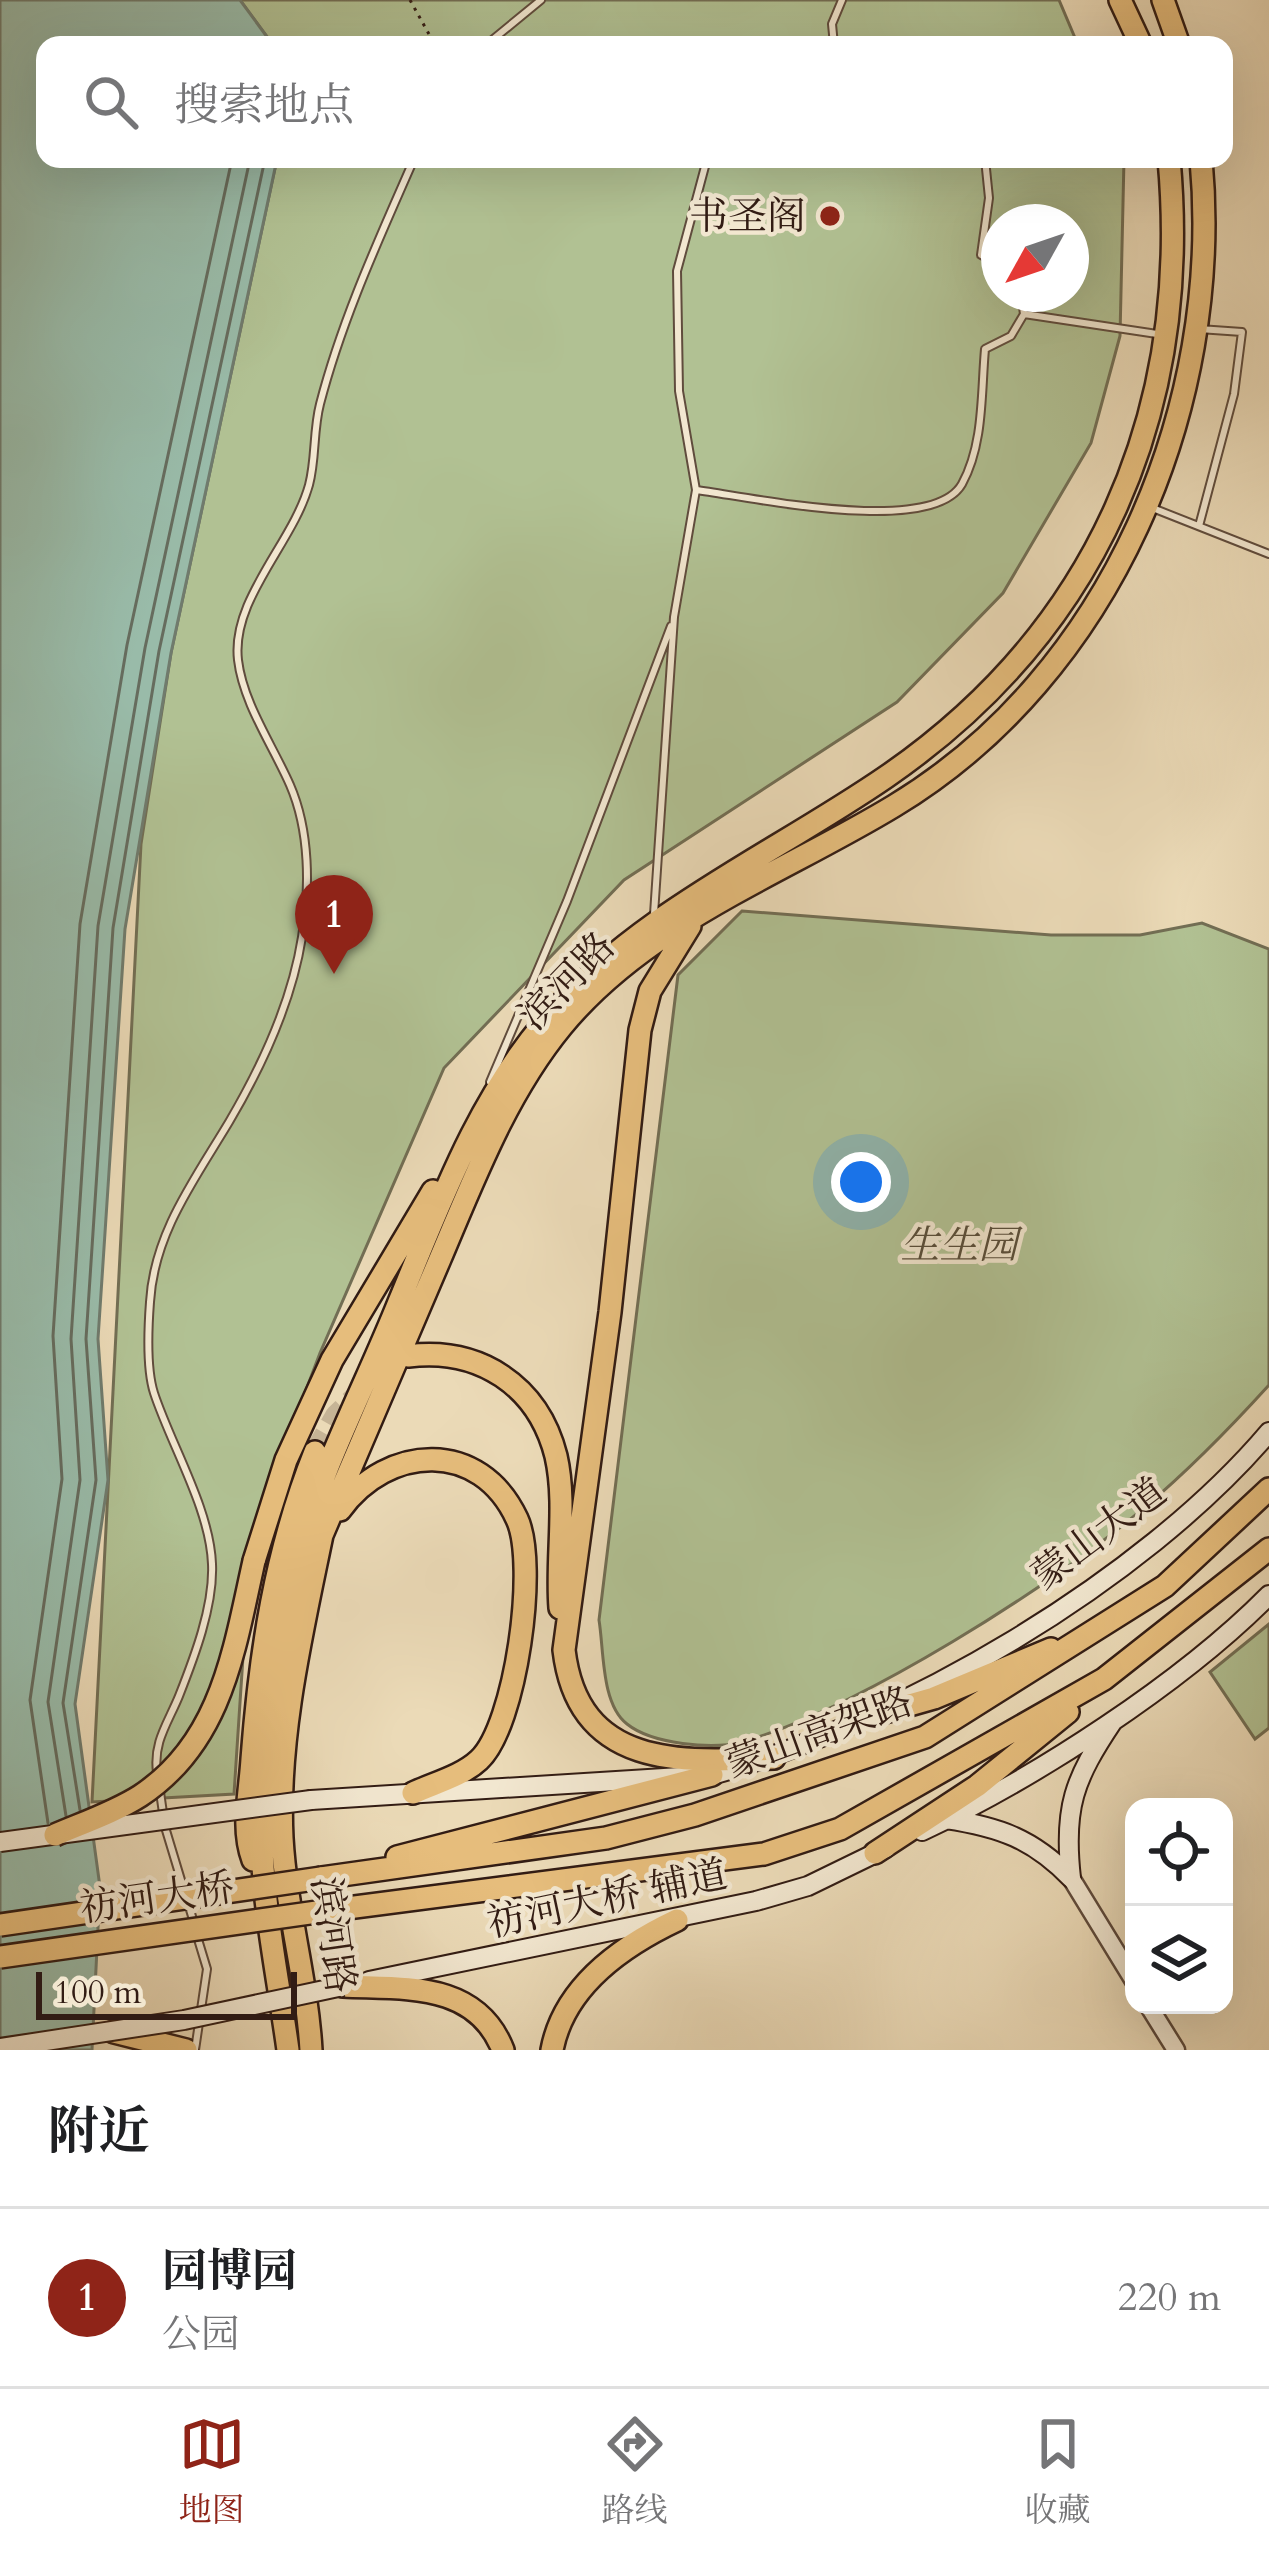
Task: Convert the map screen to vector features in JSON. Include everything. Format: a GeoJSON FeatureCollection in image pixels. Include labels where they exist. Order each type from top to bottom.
{"type":"FeatureCollection","features":[{"type":"Feature","properties":{"kind":"main road"},"geometry":{"type":"LineString","coordinates":[[1120,0],[1137,36]]}},
{"type":"Feature","properties":{"kind":"main road"},"geometry":{"type":"LineString","coordinates":[[1163,0],[1176,36]]}},
{"type":"Feature","properties":{"kind":"main road","name":"滨河路"},"geometry":{"type":"LineString","coordinates":[[288,2050],[262,1846],[276,1687],[296,1561],[470,1129],[550,1016],[654,924],[891,774],[973,705],[1047,628],[1100,541],[1147,432],[1168,335],[1176,240],[1170,168]]}},
{"type":"Feature","properties":{"kind":"main road","name":"滨河路"},"geometry":{"type":"LineString","coordinates":[[311,2050],[282,1838],[287,1738],[322,1535],[488,1148],[563,1025],[662,936],[896,805],[985,739],[1055,660],[1095,604],[1147,506],[1187,386],[1199,328],[1206,220],[1202,168]]}},
{"type":"Feature","properties":{"kind":"main road"},"geometry":{"type":"LineString","coordinates":[[564,1650],[610,1312],[640,1030],[664,960],[709,906]]}},
{"type":"Feature","properties":{"kind":"main road"},"geometry":{"type":"LineString","coordinates":[[56,1835],[136,1798],[169,1774],[208,1727],[232,1660],[254,1561],[286,1460],[332,1360],[470,1129]]}},
{"type":"Feature","properties":{"kind":"main road"},"geometry":{"type":"LineString","coordinates":[[408,1356],[480,1360],[503,1374],[533,1407],[556,1456],[567,1679],[603,1735],[631,1749],[698,1762],[773,1758]]}},
{"type":"Feature","properties":{"kind":"main road","name":"蒙山大道"},"geometry":{"type":"LineString","coordinates":[[871,1716],[1078,1598],[1156,1538],[1269,1432]]}},
{"type":"Feature","properties":{"kind":"main road"},"geometry":{"type":"LineString","coordinates":[[268,1900],[246,1822],[257,1671],[267,1610],[315,1452]]}},
{"type":"Feature","properties":{"kind":"main road"},"geometry":{"type":"LineString","coordinates":[[322,1535],[354,1490],[384,1468],[424,1457],[454,1459],[489,1478],[519,1521],[526,1580],[499,1735],[464,1771],[413,1793]]}},
{"type":"Feature","properties":{"kind":"main road","name":"蒙山高架路"},"geometry":{"type":"LineString","coordinates":[[321,1879],[587,1841],[695,1815],[925,1737],[1099,1630],[1201,1556],[1269,1489]]}},
{"type":"Feature","properties":{"kind":"main road","name":"蒙山高架路"},"geometry":{"type":"LineString","coordinates":[[324,1911],[764,1854],[840,1829],[1104,1679],[1269,1549]]}},
{"type":"Feature","properties":{"kind":"main road","name":"祊河大桥 辅道"},"geometry":{"type":"LineString","coordinates":[[0,2048],[113,2032],[677,1920],[808,1886],[946,1820],[1117,1714],[1176,1674],[1269,1595]]}},
{"type":"Feature","properties":{"kind":"main road"},"geometry":{"type":"LineString","coordinates":[[321,1879],[577,1806],[773,1758],[1099,1630]]}},
{"type":"Feature","properties":{"kind":"main road"},"geometry":{"type":"LineString","coordinates":[[875,1852],[1030,1746],[1104,1679]]}},
{"type":"Feature","properties":{"kind":"main road"},"geometry":{"type":"LineString","coordinates":[[1071,1878],[1065,1827],[1079,1771],[1117,1714]]}},
{"type":"Feature","properties":{"kind":"main road"},"geometry":{"type":"LineString","coordinates":[[0,1842],[311,1800],[712,1775]]}},
{"type":"Feature","properties":{"kind":"main road"},"geometry":{"type":"LineString","coordinates":[[946,1820],[995,1826],[1038,1844],[1071,1878]]}},
{"type":"Feature","properties":{"kind":"main road","name":"祊河大桥"},"geometry":{"type":"LineString","coordinates":[[0,1925],[321,1879]]}},
{"type":"Feature","properties":{"kind":"main road","name":"祊河大桥"},"geometry":{"type":"LineString","coordinates":[[0,1958],[324,1911]]}},
{"type":"Feature","properties":{"kind":"main road"},"geometry":{"type":"LineString","coordinates":[[552,2050],[573,2000],[601,1966],[638,1939],[677,1920]]}},
{"type":"Feature","properties":{"kind":"main road"},"geometry":{"type":"LineString","coordinates":[[343,1986],[435,1990],[466,2003],[496,2034],[503,2050]]}},
{"type":"Feature","properties":{"kind":"main road"},"geometry":{"type":"LineString","coordinates":[[113,2032],[191,2050]]}},
{"type":"Feature","properties":{"kind":"street"},"geometry":{"type":"LineString","coordinates":[[1071,1878],[1125,1967]]}},
{"type":"Feature","properties":{"kind":"street"},"geometry":{"type":"LineString","coordinates":[[1154,2014],[1176,2050]]}},
{"type":"Feature","properties":{"kind":"lane"},"geometry":{"type":"LineString","coordinates":[[497,36],[541,0]]}},
{"type":"Feature","properties":{"kind":"lane"},"geometry":{"type":"LineString","coordinates":[[833,36],[832,24],[842,0]]}},
{"type":"Feature","properties":{"kind":"lane"},"geometry":{"type":"LineString","coordinates":[[191,2050],[207,1969],[165,1828],[154,1750],[180,1693],[204,1616],[212,1564],[190,1482],[152,1388],[150,1300],[160,1248],[192,1177],[230,1121],[277,1028],[302,939],[308,869],[293,792],[251,702],[238,660],[241,622],[309,486],[318,408],[361,279],[410,168]]}},
{"type":"Feature","properties":{"kind":"lane"},"geometry":{"type":"LineString","coordinates":[[654,924],[674,617],[696,490],[679,392],[676,271],[705,168]]}},
{"type":"Feature","properties":{"kind":"lane"},"geometry":{"type":"LineString","coordinates":[[986,168],[988,204]]}},
{"type":"Feature","properties":{"kind":"lane"},"geometry":{"type":"LineString","coordinates":[[696,490],[870,511],[941,505],[960,488],[976,452],[985,349],[1011,336],[1024,314],[1168,335]]}},
{"type":"Feature","properties":{"kind":"lane"},"geometry":{"type":"LineString","coordinates":[[1199,328],[1242,332],[1234,394],[1199,526]]}},
{"type":"Feature","properties":{"kind":"lane"},"geometry":{"type":"LineString","coordinates":[[1147,506],[1269,554]]}},
{"type":"Feature","properties":{"kind":"lane"},"geometry":{"type":"LineString","coordinates":[[470,1129],[567,901],[674,617]]}},
{"type":"Feature","properties":{"kind":"path"},"geometry":{"type":"LineString","coordinates":[[410,0],[430,36]]}},
{"type":"Feature","properties":{"kind":"green space"},"geometry":{"type":"Polygon","coordinates":[[[240,0],[1059,0],[1074,36],[266,36],[240,0]]]}},
{"type":"Feature","properties":{"kind":"green space"},"geometry":{"type":"Polygon","coordinates":[[[275,168],[1124,168],[1120,336],[1091,443],[1003,593],[897,702],[624,880],[444,1068],[320,1353],[251,1535],[234,1794],[92,1802],[141,844],[171,653],[275,168]]]}},
{"type":"Feature","properties":{"kind":"green space","name":"生生园"},"geometry":{"type":"Polygon","coordinates":[[[742,911],[1051,935],[1140,935],[1202,923],[1269,949],[1269,1385],[1145,1507],[1060,1572],[953,1642],[789,1726],[742,1742],[699,1745],[651,1736],[619,1715],[608,1690],[599,1620],[678,975],[742,911]]]}},
{"type":"Feature","properties":{"kind":"green space"},"geometry":{"type":"Polygon","coordinates":[[[1269,1624],[1269,1728],[1255,1739],[1210,1672],[1269,1624]]]}},
{"type":"Feature","properties":{"kind":"water"},"geometry":{"type":"Polygon","coordinates":[[[0,0],[240,0],[266,36],[36,36],[36,168],[275,168],[171,653],[125,929],[98,1339],[108,1480],[75,1704],[100,1887],[92,2050],[0,2050],[0,0]]]}},
{"type":"Feature","properties":{"kind":"tunnel"},"geometry":{"type":"LineString","coordinates":[[315,1452],[336,1415],[360,1392]]}},
{"type":"Feature","properties":{"kind":"place","name":"书圣阁"},"geometry":{"type":"Point","coordinates":[830,216]}},
{"type":"Feature","properties":{"kind":"place","name":"园博园"},"geometry":{"type":"Point","coordinates":[334,974]}}]}
